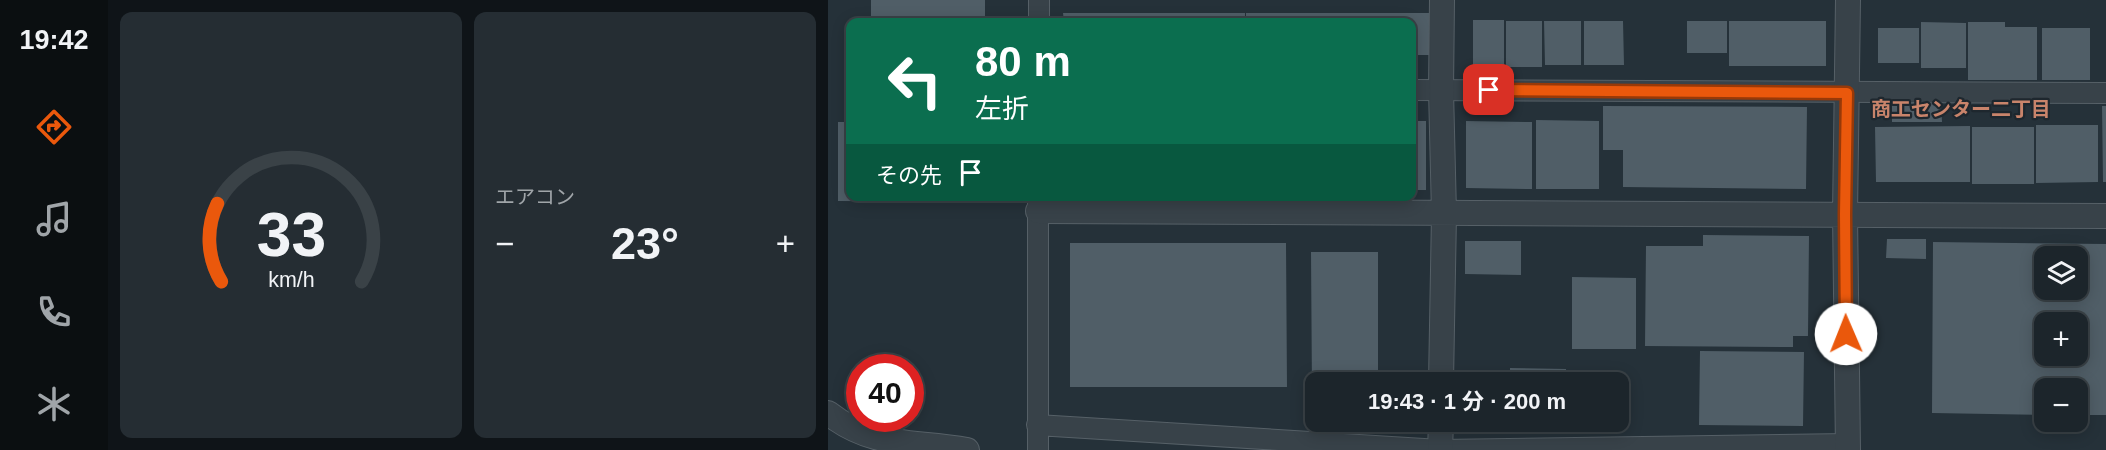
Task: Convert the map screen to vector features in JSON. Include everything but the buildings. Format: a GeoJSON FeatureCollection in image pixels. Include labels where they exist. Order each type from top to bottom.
{"type":"FeatureCollection","features":[{"type":"Feature","properties":{"kind":"street"},"geometry":{"type":"LineString","coordinates":[[1039,0],[1039,18]]}},
{"type":"Feature","properties":{"kind":"street"},"geometry":{"type":"LineString","coordinates":[[1441,372],[1444,214],[1441,90],[1442,0]]}},
{"type":"Feature","properties":{"kind":"street"},"geometry":{"type":"LineString","coordinates":[[1037,425],[1440,450],[1848,447],[1845,214],[1848,0]]}},
{"type":"Feature","properties":{"kind":"street"},"geometry":{"type":"LineString","coordinates":[[1416,90],[2106,93]]}},
{"type":"Feature","properties":{"kind":"street"},"geometry":{"type":"LineString","coordinates":[[1038,450],[1038,204],[1444,214],[2106,216]]}},
{"type":"Feature","properties":{"kind":"street"},"geometry":{"type":"LineString","coordinates":[[828,413],[852,429],[880,439],[967,450]]}},
{"type":"Feature","properties":{"kind":"street"},"geometry":{"type":"LineString","coordinates":[[1440,450],[1441,432]]}},
{"type":"Feature","properties":{"kind":"district","name":"商工センター二丁目"},"geometry":{"type":"Point","coordinates":[1961,109]}},
{"type":"Feature","properties":{"kind":"route"},"geometry":{"type":"LineString","coordinates":[[1489,90],[1847,93],[1846,334]]}}]}
